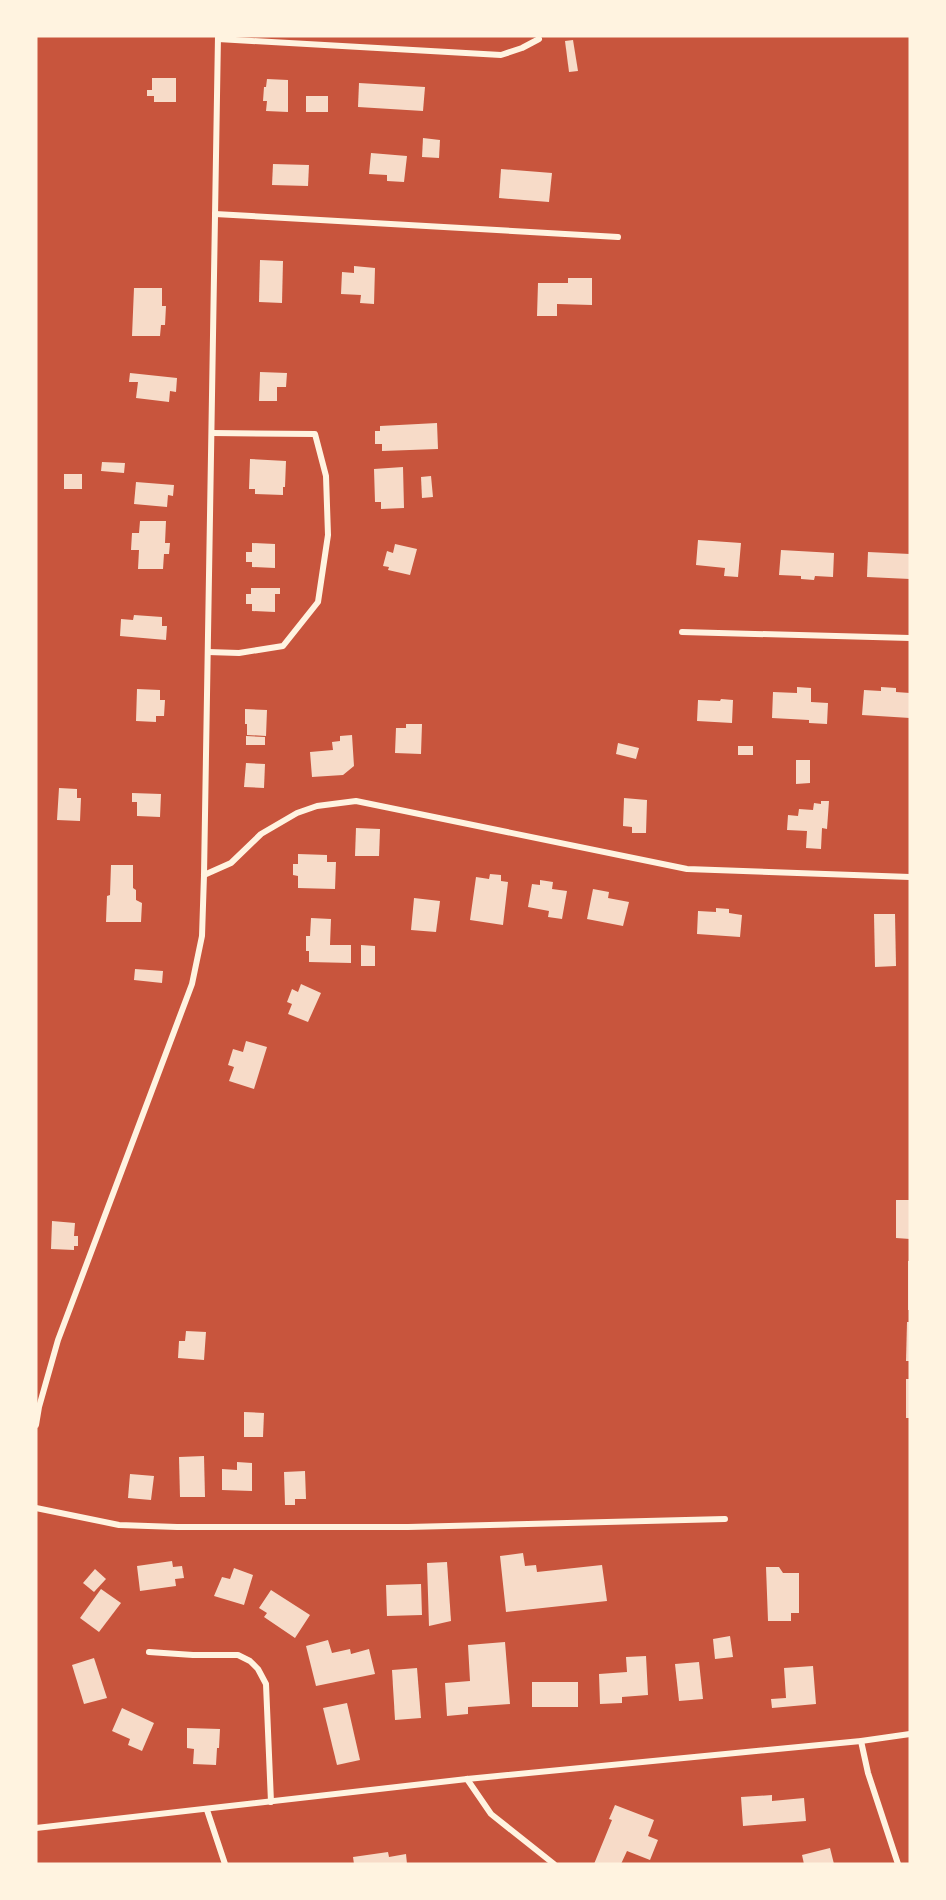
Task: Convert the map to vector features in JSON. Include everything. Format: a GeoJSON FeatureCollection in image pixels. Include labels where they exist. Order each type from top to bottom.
{"type":"FeatureCollection","features":[{"type":"Feature","properties":{"kind":"street"},"geometry":{"type":"LineString","coordinates":[[36,1425],[58,1340],[192,984],[202,936],[218,38],[501,55],[539,39]]}},
{"type":"Feature","properties":{"kind":"street"},"geometry":{"type":"LineString","coordinates":[[215,214],[618,237]]}},
{"type":"Feature","properties":{"kind":"street"},"geometry":{"type":"LineString","coordinates":[[208,652],[239,653],[283,646],[318,602],[328,535],[326,476],[315,434],[212,433]]}},
{"type":"Feature","properties":{"kind":"street"},"geometry":{"type":"LineString","coordinates":[[682,632],[910,638]]}},
{"type":"Feature","properties":{"kind":"street"},"geometry":{"type":"LineString","coordinates":[[204,875],[231,863],[261,834],[297,813],[317,806],[356,801],[687,869],[910,876]]}},
{"type":"Feature","properties":{"kind":"street"},"geometry":{"type":"LineString","coordinates":[[36,1508],[119,1525],[177,1527],[408,1527],[725,1519]]}},
{"type":"Feature","properties":{"kind":"street"},"geometry":{"type":"LineString","coordinates":[[149,1652],[238,1655],[250,1661],[258,1669],[266,1684],[271,1802]]}},
{"type":"Feature","properties":{"kind":"street"},"geometry":{"type":"LineString","coordinates":[[36,1828],[467,1779],[861,1741],[910,1734]]}},
{"type":"Feature","properties":{"kind":"street"},"geometry":{"type":"LineString","coordinates":[[861,1741],[868,1773],[898,1864]]}},
{"type":"Feature","properties":{"kind":"street"},"geometry":{"type":"LineString","coordinates":[[467,1779],[491,1814],[554,1864]]}},
{"type":"Feature","properties":{"kind":"street"},"geometry":{"type":"LineString","coordinates":[[207,1810],[225,1864]]}},
{"type":"Feature","properties":{"kind":"building"},"geometry":{"type":"Polygon","coordinates":[[[573,40],[578,71],[569,72],[565,41],[573,40]]]}},
{"type":"Feature","properties":{"kind":"building"},"geometry":{"type":"Polygon","coordinates":[[[152,78],[176,78],[176,102],[154,102],[154,96],[147,96],[147,90],[152,90],[152,78]]]}},
{"type":"Feature","properties":{"kind":"building"},"geometry":{"type":"Polygon","coordinates":[[[267,79],[288,80],[288,112],[266,111],[267,101],[263,101],[267,79]]]}},
{"type":"Feature","properties":{"kind":"building"},"geometry":{"type":"Polygon","coordinates":[[[359,83],[425,87],[423,111],[358,107],[359,83]]]}},
{"type":"Feature","properties":{"kind":"building"},"geometry":{"type":"Polygon","coordinates":[[[306,96],[328,96],[328,112],[306,112],[306,96]]]}},
{"type":"Feature","properties":{"kind":"building"},"geometry":{"type":"Polygon","coordinates":[[[423,138],[440,140],[439,158],[422,157],[423,138]]]}},
{"type":"Feature","properties":{"kind":"building"},"geometry":{"type":"Polygon","coordinates":[[[371,153],[407,156],[404,182],[387,181],[387,175],[369,174],[371,153]]]}},
{"type":"Feature","properties":{"kind":"building"},"geometry":{"type":"Polygon","coordinates":[[[273,164],[309,165],[308,186],[272,185],[273,164]]]}},
{"type":"Feature","properties":{"kind":"building"},"geometry":{"type":"Polygon","coordinates":[[[501,169],[552,173],[549,202],[499,198],[501,169]]]}},
{"type":"Feature","properties":{"kind":"building"},"geometry":{"type":"Polygon","coordinates":[[[260,260],[283,261],[282,303],[259,302],[260,260]]]}},
{"type":"Feature","properties":{"kind":"building"},"geometry":{"type":"Polygon","coordinates":[[[354,266],[375,268],[374,304],[360,303],[361,295],[341,294],[342,272],[354,273],[354,266]]]}},
{"type":"Feature","properties":{"kind":"building"},"geometry":{"type":"Polygon","coordinates":[[[568,278],[592,278],[592,305],[557,304],[557,316],[537,316],[538,283],[568,283],[568,278]]]}},
{"type":"Feature","properties":{"kind":"building"},"geometry":{"type":"Polygon","coordinates":[[[134,288],[162,288],[162,306],[166,306],[165,325],[161,325],[160,336],[132,336],[134,288]]]}},
{"type":"Feature","properties":{"kind":"building"},"geometry":{"type":"Polygon","coordinates":[[[260,372],[287,373],[286,387],[277,387],[277,401],[259,401],[260,372]]]}},
{"type":"Feature","properties":{"kind":"building"},"geometry":{"type":"Polygon","coordinates":[[[130,373],[177,378],[176,392],[170,391],[169,402],[136,398],[138,382],[129,382],[130,373]]]}},
{"type":"Feature","properties":{"kind":"building"},"geometry":{"type":"Polygon","coordinates":[[[437,423],[438,449],[382,451],[382,444],[375,444],[375,431],[380,431],[380,426],[437,423]]]}},
{"type":"Feature","properties":{"kind":"building"},"geometry":{"type":"Polygon","coordinates":[[[250,459],[286,461],[283,495],[255,494],[255,489],[249,489],[250,459]]]}},
{"type":"Feature","properties":{"kind":"building"},"geometry":{"type":"Polygon","coordinates":[[[102,462],[125,463],[124,473],[101,471],[102,462]]]}},
{"type":"Feature","properties":{"kind":"building"},"geometry":{"type":"Polygon","coordinates":[[[403,467],[404,508],[381,509],[381,502],[375,502],[374,469],[403,467]]]}},
{"type":"Feature","properties":{"kind":"building"},"geometry":{"type":"Polygon","coordinates":[[[64,474],[82,474],[82,489],[64,489],[64,474]]]}},
{"type":"Feature","properties":{"kind":"building"},"geometry":{"type":"Polygon","coordinates":[[[431,476],[433,497],[422,498],[421,477],[431,476]]]}},
{"type":"Feature","properties":{"kind":"building"},"geometry":{"type":"Polygon","coordinates":[[[136,482],[174,485],[173,496],[168,495],[167,507],[134,504],[136,482]]]}},
{"type":"Feature","properties":{"kind":"building"},"geometry":{"type":"Polygon","coordinates":[[[140,521],[166,521],[165,543],[170,543],[169,554],[164,554],[163,569],[138,569],[139,550],[131,550],[132,533],[139,533],[140,521]]]}},
{"type":"Feature","properties":{"kind":"building"},"geometry":{"type":"Polygon","coordinates":[[[698,540],[741,543],[738,577],[724,576],[725,568],[696,565],[698,540]]]}},
{"type":"Feature","properties":{"kind":"building"},"geometry":{"type":"Polygon","coordinates":[[[252,543],[275,544],[275,568],[252,567],[252,562],[246,562],[246,552],[252,552],[252,543]]]}},
{"type":"Feature","properties":{"kind":"building"},"geometry":{"type":"Polygon","coordinates":[[[395,544],[417,549],[410,575],[388,570],[389,567],[383,566],[387,551],[393,553],[395,544]]]}},
{"type":"Feature","properties":{"kind":"building"},"geometry":{"type":"Polygon","coordinates":[[[781,550],[834,553],[833,577],[815,576],[814,580],[801,579],[801,576],[779,575],[781,550]]]}},
{"type":"Feature","properties":{"kind":"building"},"geometry":{"type":"Polygon","coordinates":[[[868,552],[910,554],[910,579],[867,577],[868,552]]]}},
{"type":"Feature","properties":{"kind":"building"},"geometry":{"type":"Polygon","coordinates":[[[251,588],[280,588],[280,594],[275,594],[275,612],[252,611],[252,604],[246,604],[246,594],[251,594],[251,588]]]}},
{"type":"Feature","properties":{"kind":"building"},"geometry":{"type":"Polygon","coordinates":[[[134,615],[162,617],[162,626],[167,626],[166,640],[120,636],[121,619],[133,620],[134,615]]]}},
{"type":"Feature","properties":{"kind":"building"},"geometry":{"type":"Polygon","coordinates":[[[797,687],[811,688],[811,702],[828,703],[827,724],[809,723],[809,720],[772,718],[773,692],[797,693],[797,687]]]}},
{"type":"Feature","properties":{"kind":"building"},"geometry":{"type":"Polygon","coordinates":[[[881,687],[896,688],[896,692],[910,693],[910,718],[862,715],[864,690],[881,691],[881,687]]]}},
{"type":"Feature","properties":{"kind":"building"},"geometry":{"type":"Polygon","coordinates":[[[137,689],[160,690],[160,700],[165,700],[164,716],[156,716],[156,722],[136,721],[137,689]]]}},
{"type":"Feature","properties":{"kind":"building"},"geometry":{"type":"Polygon","coordinates":[[[721,699],[733,700],[732,723],[697,721],[698,700],[720,701],[721,699]]]}},
{"type":"Feature","properties":{"kind":"building"},"geometry":{"type":"Polygon","coordinates":[[[245,709],[267,710],[266,736],[247,735],[245,709]]]}},
{"type":"Feature","properties":{"kind":"building"},"geometry":{"type":"Polygon","coordinates":[[[406,724],[422,724],[421,754],[395,753],[396,728],[406,728],[406,724]]]}},
{"type":"Feature","properties":{"kind":"building"},"geometry":{"type":"Polygon","coordinates":[[[352,735],[354,766],[343,775],[312,777],[310,752],[333,750],[332,742],[340,741],[340,736],[352,735]]]}},
{"type":"Feature","properties":{"kind":"building"},"geometry":{"type":"Polygon","coordinates":[[[246,736],[265,737],[265,745],[246,745],[246,736]]]}},
{"type":"Feature","properties":{"kind":"building"},"geometry":{"type":"Polygon","coordinates":[[[618,743],[639,748],[636,759],[616,754],[618,743]]]}},
{"type":"Feature","properties":{"kind":"building"},"geometry":{"type":"Polygon","coordinates":[[[738,746],[753,746],[753,755],[738,755],[738,746]]]}},
{"type":"Feature","properties":{"kind":"building"},"geometry":{"type":"Polygon","coordinates":[[[796,760],[810,760],[810,783],[796,784],[796,760]]]}},
{"type":"Feature","properties":{"kind":"building"},"geometry":{"type":"Polygon","coordinates":[[[246,763],[265,764],[264,788],[244,787],[246,763]]]}},
{"type":"Feature","properties":{"kind":"building"},"geometry":{"type":"Polygon","coordinates":[[[59,788],[77,789],[77,798],[81,798],[80,821],[57,820],[59,788]]]}},
{"type":"Feature","properties":{"kind":"building"},"geometry":{"type":"Polygon","coordinates":[[[132,793],[161,794],[160,817],[137,816],[137,802],[132,802],[132,793]]]}},
{"type":"Feature","properties":{"kind":"building"},"geometry":{"type":"Polygon","coordinates":[[[624,798],[647,800],[646,833],[632,833],[632,827],[623,826],[624,798]]]}},
{"type":"Feature","properties":{"kind":"building"},"geometry":{"type":"Polygon","coordinates":[[[821,801],[829,801],[827,829],[822,828],[821,849],[806,848],[807,831],[787,830],[788,815],[798,816],[799,809],[813,810],[814,803],[821,804],[821,801]]]}},
{"type":"Feature","properties":{"kind":"building"},"geometry":{"type":"Polygon","coordinates":[[[356,828],[380,829],[379,856],[355,856],[356,828]]]}},
{"type":"Feature","properties":{"kind":"building"},"geometry":{"type":"Polygon","coordinates":[[[298,854],[327,855],[327,862],[336,862],[335,889],[298,888],[298,876],[293,875],[293,864],[298,864],[298,854]]]}},
{"type":"Feature","properties":{"kind":"building"},"geometry":{"type":"Polygon","coordinates":[[[111,865],[133,865],[133,888],[136,890],[136,900],[142,903],[141,922],[106,922],[111,865]]]}},
{"type":"Feature","properties":{"kind":"building"},"geometry":{"type":"Polygon","coordinates":[[[490,874],[501,875],[501,881],[508,882],[503,925],[470,920],[476,877],[489,879],[490,874]]]}},
{"type":"Feature","properties":{"kind":"building"},"geometry":{"type":"Polygon","coordinates":[[[540,880],[553,882],[552,889],[567,891],[562,919],[548,917],[549,911],[528,907],[532,884],[540,885],[540,880]]]}},
{"type":"Feature","properties":{"kind":"building"},"geometry":{"type":"Polygon","coordinates":[[[593,889],[609,892],[608,898],[629,902],[623,926],[587,919],[593,889]]]}},
{"type":"Feature","properties":{"kind":"building"},"geometry":{"type":"Polygon","coordinates":[[[414,898],[440,901],[436,932],[411,930],[414,898]]]}},
{"type":"Feature","properties":{"kind":"building"},"geometry":{"type":"Polygon","coordinates":[[[716,908],[729,909],[729,913],[742,915],[740,937],[697,934],[698,911],[716,912],[716,908]]]}},
{"type":"Feature","properties":{"kind":"building"},"geometry":{"type":"Polygon","coordinates":[[[874,914],[895,914],[896,966],[875,967],[874,914]]]}},
{"type":"Feature","properties":{"kind":"building"},"geometry":{"type":"Polygon","coordinates":[[[311,918],[331,919],[330,945],[351,945],[351,963],[309,962],[306,936],[310,936],[311,918]]]}},
{"type":"Feature","properties":{"kind":"building"},"geometry":{"type":"Polygon","coordinates":[[[361,945],[375,946],[375,966],[361,966],[361,945]]]}},
{"type":"Feature","properties":{"kind":"building"},"geometry":{"type":"Polygon","coordinates":[[[135,969],[163,971],[162,983],[134,980],[135,969]]]}},
{"type":"Feature","properties":{"kind":"building"},"geometry":{"type":"Polygon","coordinates":[[[301,984],[321,993],[308,1022],[288,1014],[292,1004],[287,1002],[292,989],[298,992],[301,984]]]}},
{"type":"Feature","properties":{"kind":"building"},"geometry":{"type":"Polygon","coordinates":[[[246,1041],[267,1047],[254,1089],[229,1081],[234,1067],[228,1065],[233,1049],[243,1052],[246,1041]]]}},
{"type":"Feature","properties":{"kind":"building"},"geometry":{"type":"Polygon","coordinates":[[[896,1200],[910,1200],[910,1239],[896,1238],[896,1200]]]}},
{"type":"Feature","properties":{"kind":"building"},"geometry":{"type":"Polygon","coordinates":[[[52,1221],[75,1223],[74,1236],[78,1236],[78,1246],[74,1246],[74,1250],[51,1249],[52,1221]]]}},
{"type":"Feature","properties":{"kind":"building"},"geometry":{"type":"Polygon","coordinates":[[[908,1261],[910,1261],[910,1310],[908,1310],[908,1261]]]}},
{"type":"Feature","properties":{"kind":"building"},"geometry":{"type":"Polygon","coordinates":[[[907,1322],[910,1322],[910,1361],[906,1361],[907,1322]]]}},
{"type":"Feature","properties":{"kind":"building"},"geometry":{"type":"Polygon","coordinates":[[[186,1331],[206,1332],[204,1360],[178,1358],[179,1341],[185,1341],[186,1331]]]}},
{"type":"Feature","properties":{"kind":"building"},"geometry":{"type":"Polygon","coordinates":[[[906,1379],[910,1379],[910,1418],[906,1418],[906,1379]]]}},
{"type":"Feature","properties":{"kind":"building"},"geometry":{"type":"Polygon","coordinates":[[[244,1412],[264,1413],[263,1437],[244,1437],[244,1412]]]}},
{"type":"Feature","properties":{"kind":"building"},"geometry":{"type":"Polygon","coordinates":[[[204,1456],[205,1497],[180,1497],[179,1457],[204,1456]]]}},
{"type":"Feature","properties":{"kind":"building"},"geometry":{"type":"Polygon","coordinates":[[[237,1462],[252,1463],[252,1491],[222,1490],[222,1469],[237,1470],[237,1462]]]}},
{"type":"Feature","properties":{"kind":"building"},"geometry":{"type":"Polygon","coordinates":[[[305,1471],[306,1499],[295,1499],[295,1505],[285,1505],[284,1472],[305,1471]]]}},
{"type":"Feature","properties":{"kind":"building"},"geometry":{"type":"Polygon","coordinates":[[[130,1474],[154,1476],[151,1500],[128,1498],[130,1474]]]}},
{"type":"Feature","properties":{"kind":"building"},"geometry":{"type":"Polygon","coordinates":[[[523,1553],[525,1566],[536,1565],[537,1572],[602,1565],[607,1601],[506,1612],[500,1556],[523,1553]]]}},
{"type":"Feature","properties":{"kind":"building"},"geometry":{"type":"Polygon","coordinates":[[[172,1561],[173,1567],[182,1566],[184,1578],[175,1579],[176,1586],[140,1591],[137,1566],[172,1561]]]}},
{"type":"Feature","properties":{"kind":"building"},"geometry":{"type":"Polygon","coordinates":[[[447,1562],[451,1621],[429,1626],[427,1563],[447,1562]]]}},
{"type":"Feature","properties":{"kind":"building"},"geometry":{"type":"Polygon","coordinates":[[[766,1567],[779,1567],[783,1573],[799,1573],[799,1613],[791,1613],[791,1621],[768,1621],[766,1567]]]}},
{"type":"Feature","properties":{"kind":"building"},"geometry":{"type":"Polygon","coordinates":[[[234,1568],[253,1575],[244,1605],[214,1596],[222,1577],[230,1579],[234,1568]]]}},
{"type":"Feature","properties":{"kind":"building"},"geometry":{"type":"Polygon","coordinates":[[[95,1569],[106,1579],[94,1592],[83,1583],[95,1569]]]}},
{"type":"Feature","properties":{"kind":"building"},"geometry":{"type":"Polygon","coordinates":[[[421,1584],[422,1615],[387,1616],[386,1585],[421,1584]]]}},
{"type":"Feature","properties":{"kind":"building"},"geometry":{"type":"Polygon","coordinates":[[[101,1589],[121,1603],[99,1632],[80,1618],[101,1589]]]}},
{"type":"Feature","properties":{"kind":"building"},"geometry":{"type":"Polygon","coordinates":[[[271,1590],[310,1615],[295,1638],[264,1617],[267,1613],[259,1608],[271,1590]]]}},
{"type":"Feature","properties":{"kind":"building"},"geometry":{"type":"Polygon","coordinates":[[[730,1636],[733,1657],[715,1659],[713,1639],[730,1636]]]}},
{"type":"Feature","properties":{"kind":"building"},"geometry":{"type":"Polygon","coordinates":[[[328,1640],[332,1653],[350,1649],[351,1654],[369,1649],[375,1674],[316,1686],[306,1646],[328,1640]]]}},
{"type":"Feature","properties":{"kind":"building"},"geometry":{"type":"Polygon","coordinates":[[[505,1642],[510,1704],[468,1707],[468,1714],[447,1716],[445,1683],[470,1681],[468,1645],[505,1642]]]}},
{"type":"Feature","properties":{"kind":"building"},"geometry":{"type":"Polygon","coordinates":[[[646,1656],[648,1695],[622,1697],[622,1703],[600,1704],[599,1674],[627,1672],[626,1657],[646,1656]]]}},
{"type":"Feature","properties":{"kind":"building"},"geometry":{"type":"Polygon","coordinates":[[[94,1658],[107,1698],[84,1704],[72,1665],[94,1658]]]}},
{"type":"Feature","properties":{"kind":"building"},"geometry":{"type":"Polygon","coordinates":[[[699,1662],[703,1699],[679,1701],[675,1664],[699,1662]]]}},
{"type":"Feature","properties":{"kind":"building"},"geometry":{"type":"Polygon","coordinates":[[[813,1666],[816,1704],[772,1708],[771,1699],[786,1698],[784,1668],[813,1666]]]}},
{"type":"Feature","properties":{"kind":"building"},"geometry":{"type":"Polygon","coordinates":[[[417,1668],[421,1718],[395,1720],[392,1670],[417,1668]]]}},
{"type":"Feature","properties":{"kind":"building"},"geometry":{"type":"Polygon","coordinates":[[[532,1682],[578,1682],[578,1707],[532,1707],[532,1682]]]}},
{"type":"Feature","properties":{"kind":"building"},"geometry":{"type":"Polygon","coordinates":[[[347,1703],[360,1760],[337,1765],[323,1708],[347,1703]]]}},
{"type":"Feature","properties":{"kind":"building"},"geometry":{"type":"Polygon","coordinates":[[[122,1708],[154,1723],[142,1751],[128,1745],[130,1739],[112,1731],[122,1708]]]}},
{"type":"Feature","properties":{"kind":"building"},"geometry":{"type":"Polygon","coordinates":[[[187,1728],[220,1729],[216,1765],[193,1764],[194,1749],[187,1748],[187,1728]]]}},
{"type":"Feature","properties":{"kind":"building"},"geometry":{"type":"Polygon","coordinates":[[[772,1795],[772,1801],[804,1798],[806,1821],[743,1826],[741,1797],[772,1795]]]}},
{"type":"Feature","properties":{"kind":"building"},"geometry":{"type":"Polygon","coordinates":[[[615,1805],[654,1820],[648,1836],[658,1840],[650,1860],[627,1851],[621,1864],[594,1864],[612,1820],[609,1819],[615,1805]]]}},
{"type":"Feature","properties":{"kind":"building"},"geometry":{"type":"Polygon","coordinates":[[[830,1848],[834,1864],[804,1864],[802,1855],[830,1848]]]}},
{"type":"Feature","properties":{"kind":"building"},"geometry":{"type":"Polygon","coordinates":[[[388,1852],[389,1857],[406,1854],[407,1864],[354,1864],[353,1857],[388,1852]]]}}]}
